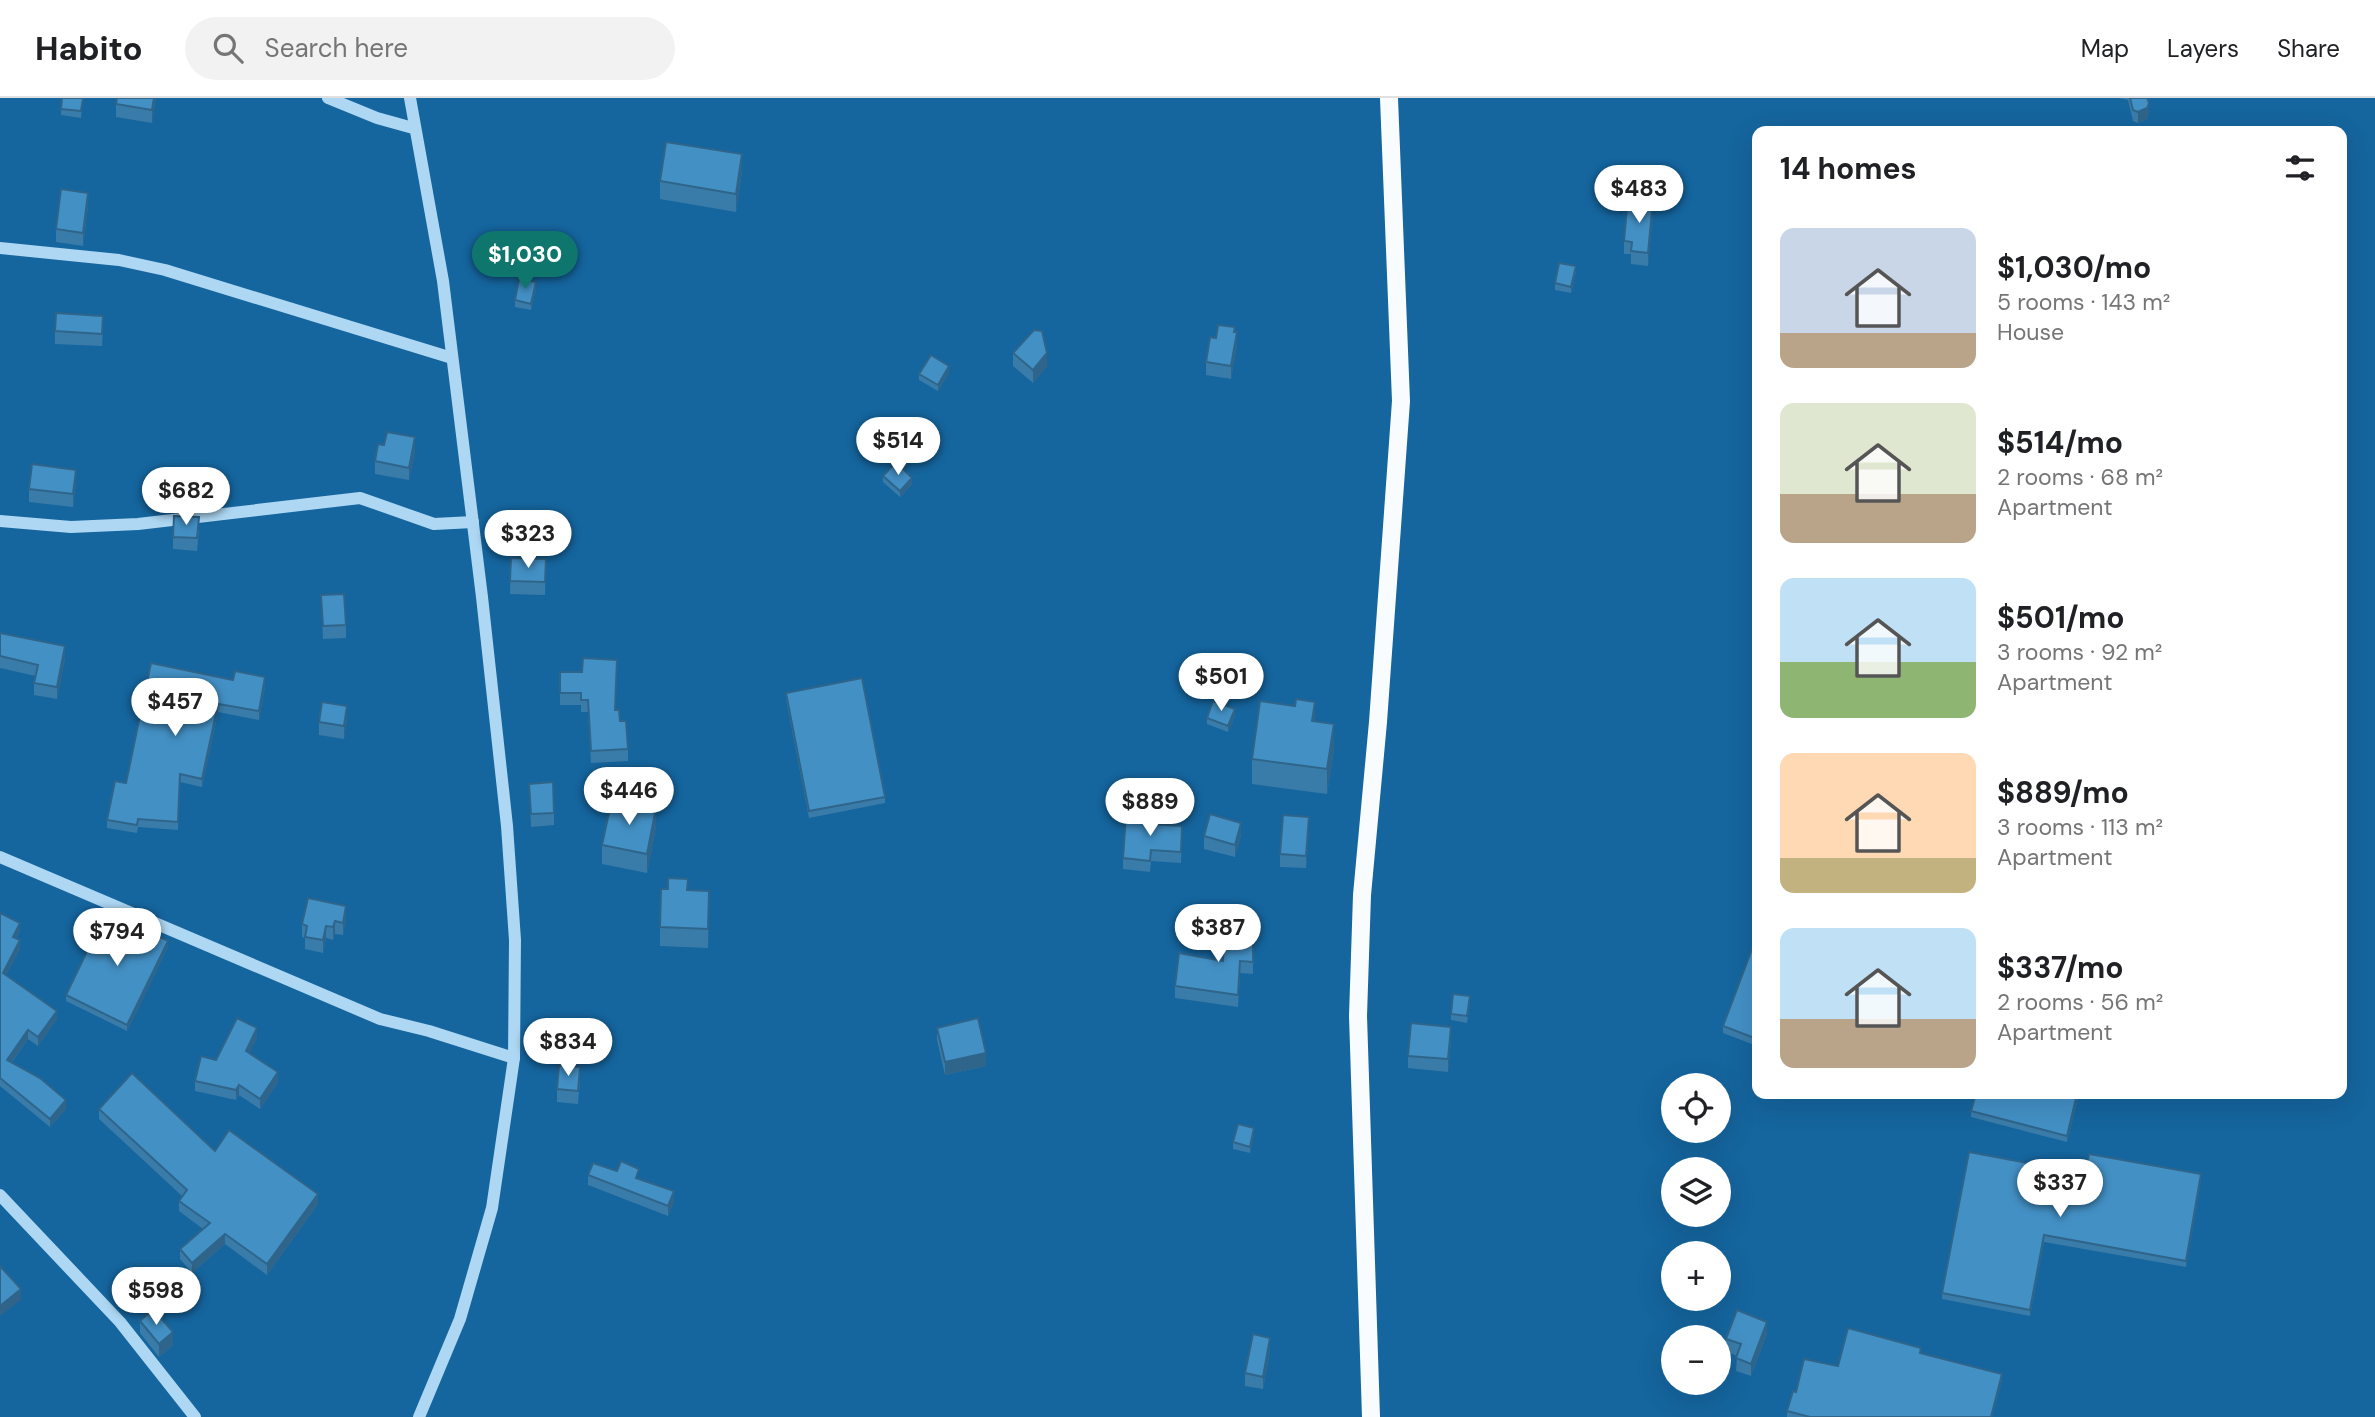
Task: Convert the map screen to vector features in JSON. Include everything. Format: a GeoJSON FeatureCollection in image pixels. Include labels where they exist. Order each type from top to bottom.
{"type":"FeatureCollection","features":[{"type":"Feature","properties":{"kind":"main road"},"geometry":{"type":"LineString","coordinates":[[1370,1417],[1358,1017],[1362,895],[1378,722],[1401,401],[1388,98]]}},
{"type":"Feature","properties":{"kind":"street"},"geometry":{"type":"LineString","coordinates":[[328,98],[377,118],[413,128]]}},
{"type":"Feature","properties":{"kind":"street"},"geometry":{"type":"LineString","coordinates":[[410,98],[413,128],[443,281],[507,826],[515,940],[514,1058],[492,1208],[460,1319],[419,1417]]}},
{"type":"Feature","properties":{"kind":"street"},"geometry":{"type":"LineString","coordinates":[[0,248],[119,260],[165,270],[452,358]]}},
{"type":"Feature","properties":{"kind":"street"},"geometry":{"type":"LineString","coordinates":[[0,521],[71,527],[138,524],[360,498],[434,524],[472,522]]}},
{"type":"Feature","properties":{"kind":"street"},"geometry":{"type":"LineString","coordinates":[[0,857],[380,1019],[429,1031],[514,1058]]}},
{"type":"Feature","properties":{"kind":"street"},"geometry":{"type":"LineString","coordinates":[[0,1195],[120,1322],[195,1417]]}},
{"type":"Feature","properties":{"kind":"building"},"geometry":{"type":"Polygon","coordinates":[[[62,98],[83,98],[81,111],[61,109],[62,98]]]}},
{"type":"Feature","properties":{"kind":"building"},"geometry":{"type":"Polygon","coordinates":[[[117,98],[154,98],[152,110],[116,104],[117,98]]]}},
{"type":"Feature","properties":{"kind":"building"},"geometry":{"type":"Polygon","coordinates":[[[2130,98],[2147,98],[2147,108],[2138,112],[2133,110],[2130,98]]]}},
{"type":"Feature","properties":{"kind":"building"},"geometry":{"type":"Polygon","coordinates":[[[666,142],[742,154],[736,194],[660,181],[666,142]]]}},
{"type":"Feature","properties":{"kind":"building"},"geometry":{"type":"Polygon","coordinates":[[[61,189],[88,193],[83,233],[56,229],[61,189]]]}},
{"type":"Feature","properties":{"kind":"building"},"geometry":{"type":"Polygon","coordinates":[[[1636,198],[1653,200],[1648,253],[1631,251],[1632,242],[1624,241],[1627,209],[1635,210],[1636,198]]]}},
{"type":"Feature","properties":{"kind":"building"},"geometry":{"type":"Polygon","coordinates":[[[1559,263],[1576,266],[1571,287],[1555,283],[1559,263]]]}},
{"type":"Feature","properties":{"kind":"building"},"geometry":{"type":"Polygon","coordinates":[[[519,279],[536,282],[531,304],[515,300],[519,279]]]}},
{"type":"Feature","properties":{"kind":"building"},"geometry":{"type":"Polygon","coordinates":[[[56,313],[103,316],[102,334],[55,331],[56,313]]]}},
{"type":"Feature","properties":{"kind":"building"},"geometry":{"type":"Polygon","coordinates":[[[1218,325],[1235,327],[1234,332],[1237,332],[1231,366],[1206,362],[1210,337],[1216,338],[1218,325]]]}},
{"type":"Feature","properties":{"kind":"building"},"geometry":{"type":"Polygon","coordinates":[[[1034,330],[1042,331],[1047,353],[1033,370],[1013,353],[1034,330]]]}},
{"type":"Feature","properties":{"kind":"building"},"geometry":{"type":"Polygon","coordinates":[[[931,355],[949,366],[938,385],[919,374],[931,355]]]}},
{"type":"Feature","properties":{"kind":"building"},"geometry":{"type":"Polygon","coordinates":[[[387,432],[415,437],[409,468],[375,461],[378,444],[384,445],[387,432]]]}},
{"type":"Feature","properties":{"kind":"building"},"geometry":{"type":"Polygon","coordinates":[[[896,462],[912,478],[900,491],[883,476],[896,462]]]}},
{"type":"Feature","properties":{"kind":"building"},"geometry":{"type":"Polygon","coordinates":[[[32,464],[76,470],[73,494],[29,489],[32,464]]]}},
{"type":"Feature","properties":{"kind":"building"},"geometry":{"type":"Polygon","coordinates":[[[174,516],[199,517],[197,538],[173,537],[174,516]]]}},
{"type":"Feature","properties":{"kind":"building"},"geometry":{"type":"Polygon","coordinates":[[[511,558],[546,559],[545,582],[510,581],[511,558]]]}},
{"type":"Feature","properties":{"kind":"building"},"geometry":{"type":"Polygon","coordinates":[[[344,594],[346,625],[323,626],[321,595],[344,594]]]}},
{"type":"Feature","properties":{"kind":"building"},"geometry":{"type":"Polygon","coordinates":[[[0,633],[65,646],[57,687],[34,683],[38,665],[0,656],[0,633]]]}},
{"type":"Feature","properties":{"kind":"building"},"geometry":{"type":"Polygon","coordinates":[[[583,658],[617,660],[615,710],[619,710],[620,721],[626,721],[628,749],[591,751],[588,700],[581,700],[581,693],[560,693],[560,672],[582,672],[583,658]]]}},
{"type":"Feature","properties":{"kind":"building"},"geometry":{"type":"Polygon","coordinates":[[[151,663],[233,680],[235,671],[265,677],[259,711],[218,704],[202,779],[180,774],[178,822],[138,819],[137,825],[107,820],[115,781],[126,783],[151,663]]]}},
{"type":"Feature","properties":{"kind":"building"},"geometry":{"type":"Polygon","coordinates":[[[862,678],[885,797],[809,811],[786,693],[862,678]]]}},
{"type":"Feature","properties":{"kind":"building"},"geometry":{"type":"Polygon","coordinates":[[[1296,699],[1315,702],[1312,721],[1334,724],[1327,769],[1252,759],[1260,701],[1295,706],[1296,699]]]}},
{"type":"Feature","properties":{"kind":"building"},"geometry":{"type":"Polygon","coordinates":[[[1213,701],[1235,709],[1228,726],[1207,718],[1213,701]]]}},
{"type":"Feature","properties":{"kind":"building"},"geometry":{"type":"Polygon","coordinates":[[[322,702],[347,706],[344,726],[319,722],[322,702]]]}},
{"type":"Feature","properties":{"kind":"building"},"geometry":{"type":"Polygon","coordinates":[[[553,782],[554,813],[531,814],[529,784],[553,782]]]}},
{"type":"Feature","properties":{"kind":"building"},"geometry":{"type":"Polygon","coordinates":[[[612,799],[656,808],[647,854],[602,845],[612,799]]]}},
{"type":"Feature","properties":{"kind":"building"},"geometry":{"type":"Polygon","coordinates":[[[1210,814],[1241,823],[1235,845],[1204,836],[1210,814]]]}},
{"type":"Feature","properties":{"kind":"building"},"geometry":{"type":"Polygon","coordinates":[[[1283,815],[1309,817],[1306,856],[1280,854],[1283,815]]]}},
{"type":"Feature","properties":{"kind":"building"},"geometry":{"type":"Polygon","coordinates":[[[1126,816],[1153,819],[1153,824],[1182,826],[1181,852],[1151,850],[1150,861],[1123,858],[1126,816]]]}},
{"type":"Feature","properties":{"kind":"building"},"geometry":{"type":"Polygon","coordinates":[[[668,878],[688,879],[687,890],[709,891],[708,929],[660,927],[661,889],[668,889],[668,878]]]}},
{"type":"Feature","properties":{"kind":"building"},"geometry":{"type":"Polygon","coordinates":[[[308,898],[346,906],[343,923],[335,921],[333,927],[326,926],[323,940],[305,937],[307,926],[302,924],[308,898]]]}},
{"type":"Feature","properties":{"kind":"building"},"geometry":{"type":"Polygon","coordinates":[[[107,910],[168,941],[127,1025],[66,995],[107,910]]]}},
{"type":"Feature","properties":{"kind":"building"},"geometry":{"type":"Polygon","coordinates":[[[0,913],[20,923],[13,937],[20,940],[3,973],[57,1011],[38,1037],[28,1030],[7,1060],[40,1078],[66,1100],[50,1119],[0,1078],[0,913]]]}},
{"type":"Feature","properties":{"kind":"building"},"geometry":{"type":"Polygon","coordinates":[[[1224,927],[1253,927],[1253,962],[1240,961],[1238,995],[1175,986],[1179,953],[1223,961],[1224,927]]]}},
{"type":"Feature","properties":{"kind":"building"},"geometry":{"type":"Polygon","coordinates":[[[1752,949],[1752,1037],[1723,1026],[1752,949]]]}},
{"type":"Feature","properties":{"kind":"building"},"geometry":{"type":"Polygon","coordinates":[[[1453,994],[1470,996],[1467,1016],[1451,1014],[1453,994]]]}},
{"type":"Feature","properties":{"kind":"building"},"geometry":{"type":"Polygon","coordinates":[[[237,1018],[257,1028],[246,1051],[278,1072],[260,1099],[239,1085],[236,1090],[195,1081],[201,1056],[216,1060],[237,1018]]]}},
{"type":"Feature","properties":{"kind":"building"},"geometry":{"type":"Polygon","coordinates":[[[978,1018],[986,1053],[945,1062],[937,1028],[978,1018]]]}},
{"type":"Feature","properties":{"kind":"building"},"geometry":{"type":"Polygon","coordinates":[[[1411,1023],[1451,1027],[1448,1059],[1408,1056],[1411,1023]]]}},
{"type":"Feature","properties":{"kind":"building"},"geometry":{"type":"Polygon","coordinates":[[[559,1065],[580,1067],[578,1091],[557,1089],[559,1065]]]}},
{"type":"Feature","properties":{"kind":"building"},"geometry":{"type":"Polygon","coordinates":[[[132,1073],[215,1151],[229,1130],[318,1194],[267,1264],[225,1234],[192,1263],[180,1249],[210,1223],[179,1201],[187,1190],[99,1109],[132,1073]]]}},
{"type":"Feature","properties":{"kind":"building"},"geometry":{"type":"Polygon","coordinates":[[[1975,1099],[2076,1099],[2067,1136],[1971,1111],[1975,1099]]]}},
{"type":"Feature","properties":{"kind":"building"},"geometry":{"type":"Polygon","coordinates":[[[1238,1124],[1254,1128],[1250,1147],[1233,1142],[1238,1124]]]}},
{"type":"Feature","properties":{"kind":"building"},"geometry":{"type":"Polygon","coordinates":[[[1969,1152],[2085,1174],[2089,1154],[2201,1174],[2186,1261],[2044,1235],[2030,1310],[1942,1293],[1969,1152]]]}},
{"type":"Feature","properties":{"kind":"building"},"geometry":{"type":"Polygon","coordinates":[[[621,1161],[639,1169],[636,1178],[674,1191],[668,1206],[588,1175],[593,1163],[617,1171],[621,1161]]]}},
{"type":"Feature","properties":{"kind":"building"},"geometry":{"type":"Polygon","coordinates":[[[0,1266],[21,1289],[0,1306],[0,1266]]]}},
{"type":"Feature","properties":{"kind":"building"},"geometry":{"type":"Polygon","coordinates":[[[153,1309],[173,1332],[159,1344],[140,1321],[153,1309]]]}},
{"type":"Feature","properties":{"kind":"building"},"geometry":{"type":"Polygon","coordinates":[[[1737,1310],[1767,1322],[1751,1364],[1736,1358],[1741,1344],[1731,1341],[1731,1326],[1737,1310]]]}},
{"type":"Feature","properties":{"kind":"building"},"geometry":{"type":"Polygon","coordinates":[[[1848,1328],[1921,1348],[1920,1353],[2002,1374],[1991,1417],[1810,1417],[1787,1411],[1793,1391],[1796,1392],[1804,1359],[1838,1366],[1848,1328]]]}},
{"type":"Feature","properties":{"kind":"building"},"geometry":{"type":"Polygon","coordinates":[[[1253,1334],[1270,1338],[1263,1377],[1245,1373],[1253,1334]]]}}]}
